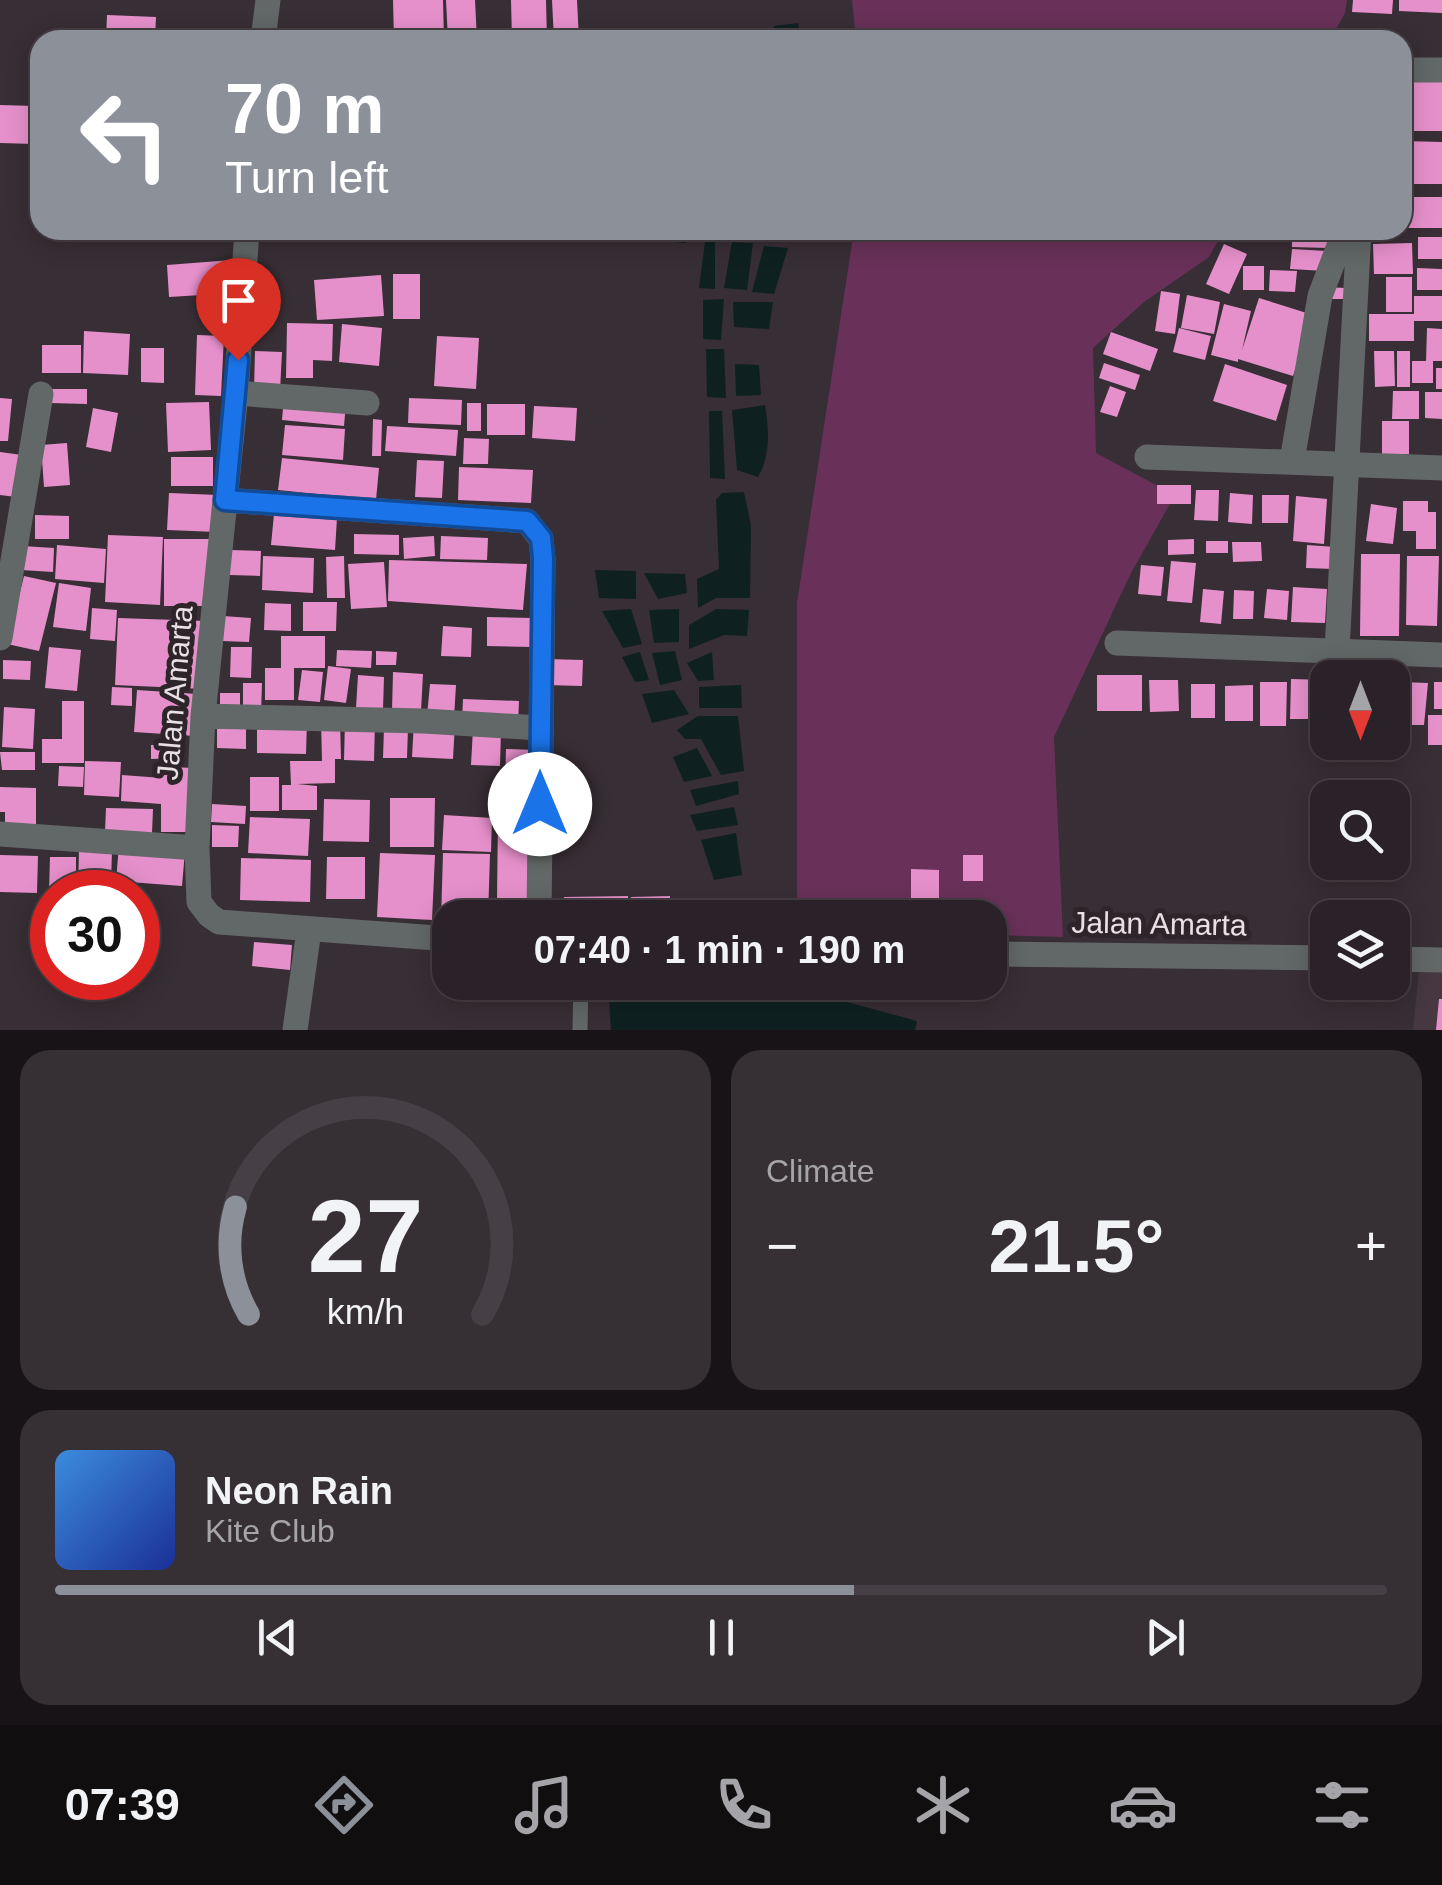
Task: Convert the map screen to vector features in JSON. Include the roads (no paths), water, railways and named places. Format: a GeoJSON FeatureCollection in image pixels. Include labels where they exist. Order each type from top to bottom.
{"type":"FeatureCollection","features":[{"type":"Feature","properties":{"kind":"street"},"geometry":{"type":"LineString","coordinates":[[264,30],[268,0]]}},
{"type":"Feature","properties":{"kind":"street"},"geometry":{"type":"LineString","coordinates":[[1412,70],[1442,70]]}},
{"type":"Feature","properties":{"kind":"street","name":"Jalan Amarta"},"geometry":{"type":"LineString","coordinates":[[247,240],[236,393],[202,716],[199,902],[219,922],[432,938]]}},
{"type":"Feature","properties":{"kind":"street"},"geometry":{"type":"LineString","coordinates":[[1292,462],[1320,296],[1341,240]]}},
{"type":"Feature","properties":{"kind":"street"},"geometry":{"type":"LineString","coordinates":[[1337,651],[1358,240]]}},
{"type":"Feature","properties":{"kind":"street"},"geometry":{"type":"LineString","coordinates":[[236,393],[368,403]]}},
{"type":"Feature","properties":{"kind":"street"},"geometry":{"type":"LineString","coordinates":[[0,638],[41,394]]}},
{"type":"Feature","properties":{"kind":"street"},"geometry":{"type":"LineString","coordinates":[[1147,457],[1442,468]]}},
{"type":"Feature","properties":{"kind":"street"},"geometry":{"type":"LineString","coordinates":[[225,500],[527,521],[541,538],[539,900]]}},
{"type":"Feature","properties":{"kind":"street"},"geometry":{"type":"LineString","coordinates":[[1116,643],[1442,655]]}},
{"type":"Feature","properties":{"kind":"street"},"geometry":{"type":"LineString","coordinates":[[202,716],[540,728]]}},
{"type":"Feature","properties":{"kind":"street"},"geometry":{"type":"LineString","coordinates":[[0,834],[197,848]]}},
{"type":"Feature","properties":{"kind":"street"},"geometry":{"type":"LineString","coordinates":[[295,1030],[309,930]]}},
{"type":"Feature","properties":{"kind":"street","name":"Jalan Amarta"},"geometry":{"type":"LineString","coordinates":[[1007,954],[1310,958]]}},
{"type":"Feature","properties":{"kind":"street"},"geometry":{"type":"LineString","coordinates":[[1410,959],[1442,960]]}},
{"type":"Feature","properties":{"kind":"lane"},"geometry":{"type":"LineString","coordinates":[[580,1030],[581,1000]]}}]}
